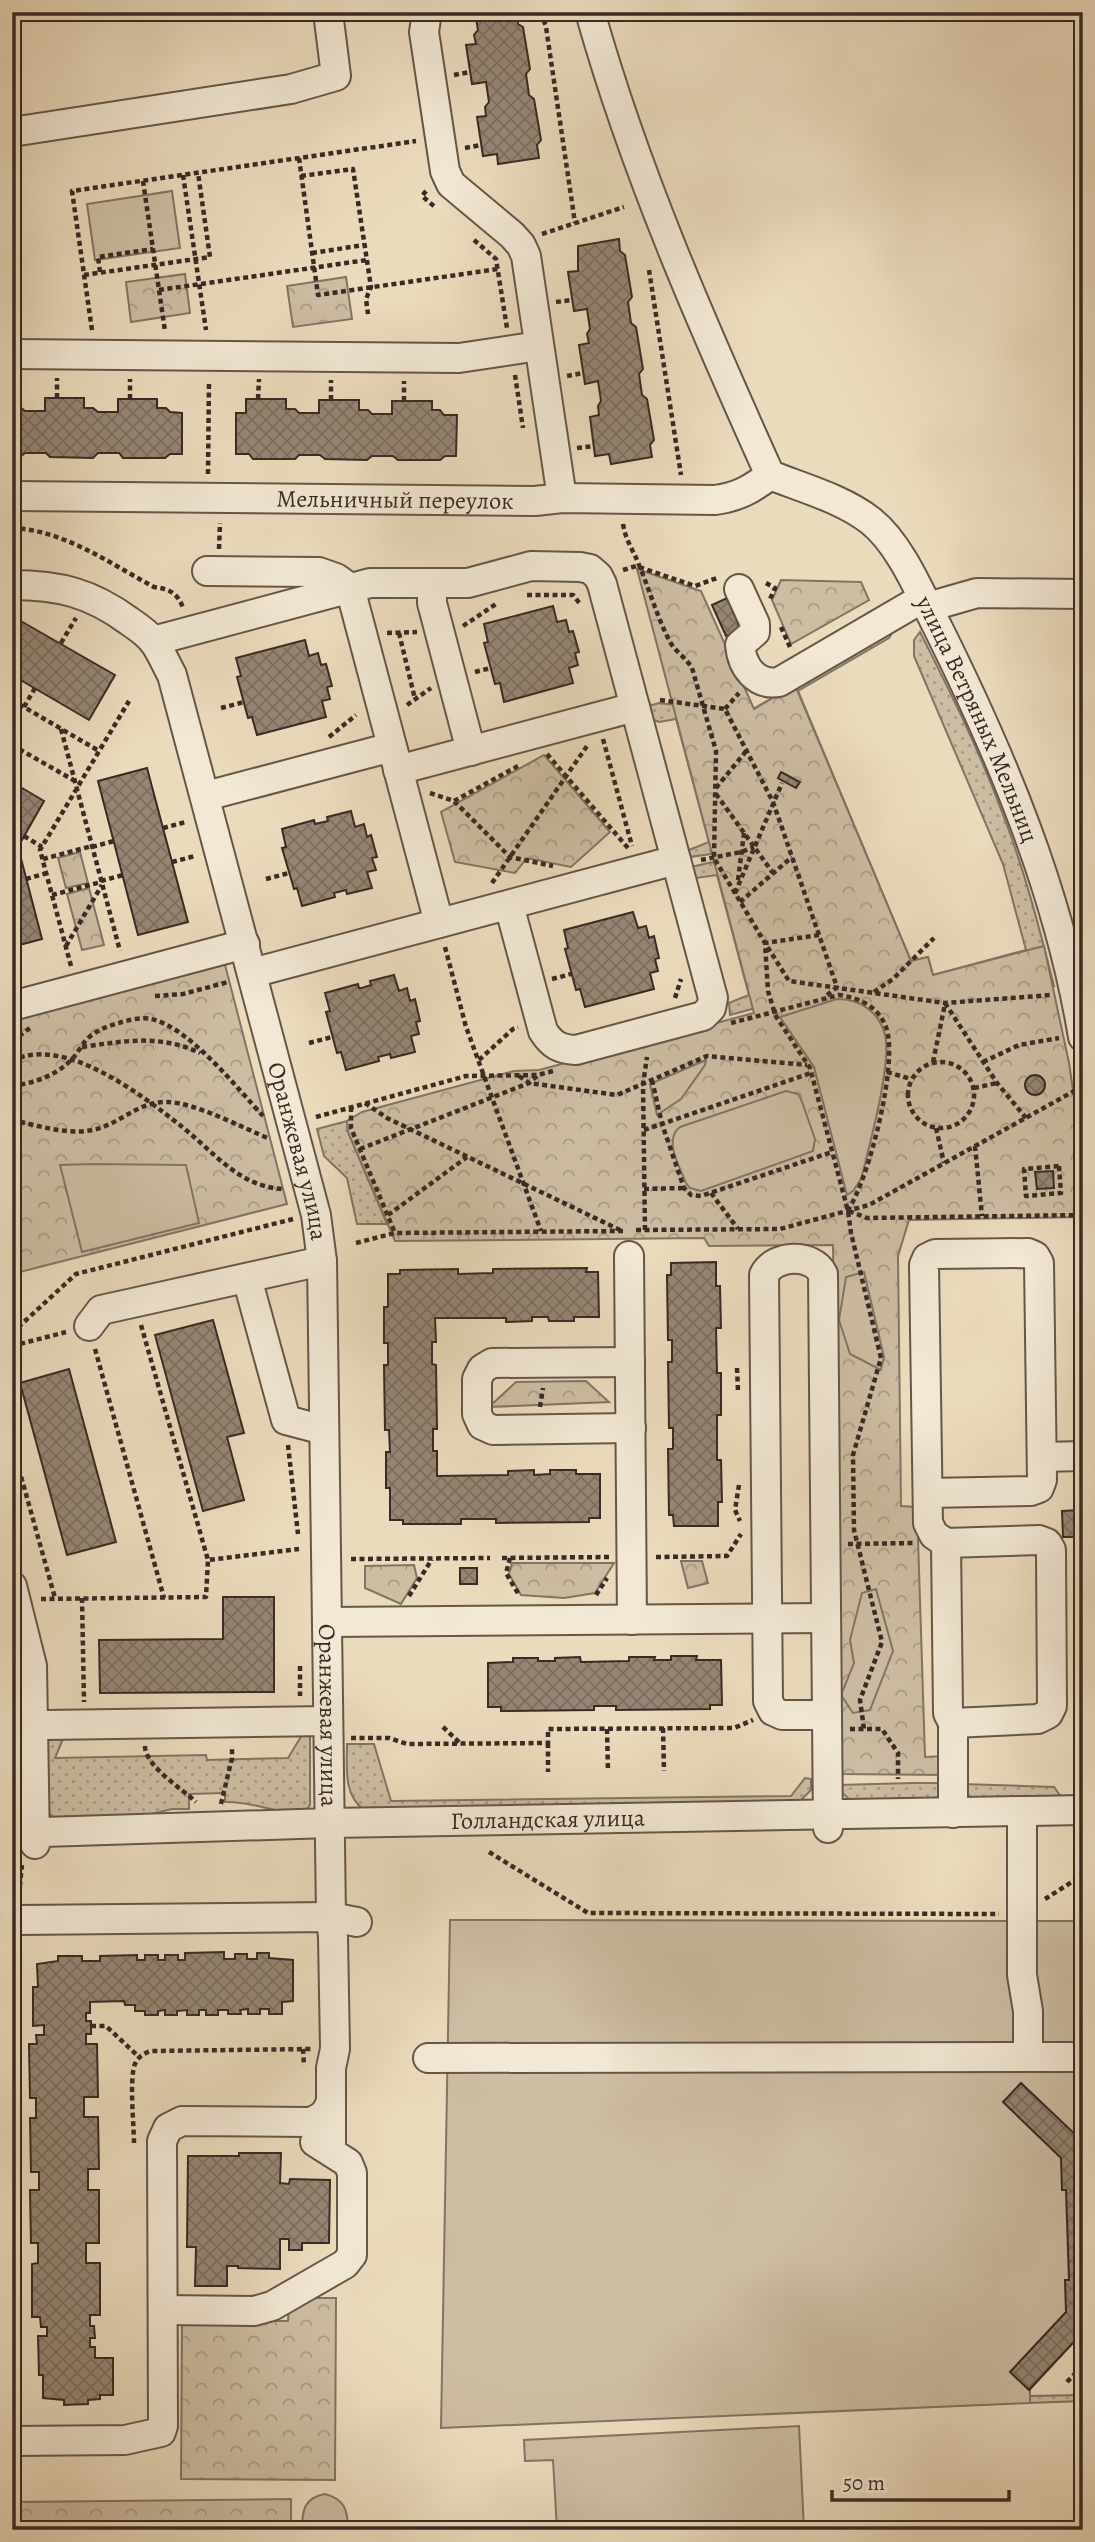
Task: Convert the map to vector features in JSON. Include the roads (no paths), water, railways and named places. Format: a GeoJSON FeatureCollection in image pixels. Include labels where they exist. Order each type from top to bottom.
{"type":"FeatureCollection","features":[{"type":"Feature","properties":{"kind":"street"},"geometry":{"type":"LineString","coordinates":[[12,132],[291,89],[336,76],[328,12]]}},
{"type":"Feature","properties":{"kind":"street"},"geometry":{"type":"LineString","coordinates":[[427,12],[424,32],[451,143],[445,171],[452,184],[524,255],[562,498]]}},
{"type":"Feature","properties":{"kind":"street"},"geometry":{"type":"LineString","coordinates":[[590,12],[652,202],[706,333],[770,475]]}},
{"type":"Feature","properties":{"kind":"street"},"geometry":{"type":"LineString","coordinates":[[12,354],[459,358],[539,346]]}},
{"type":"Feature","properties":{"kind":"street","name":"Мельничный переулок"},"geometry":{"type":"LineString","coordinates":[[12,496],[715,500],[733,498],[749,491],[770,475]]}},
{"type":"Feature","properties":{"kind":"street","name":"улица Ветряных Мельниц"},"geometry":{"type":"LineString","coordinates":[[770,475],[855,510],[873,522],[890,541],[925,603],[983,719],[1019,806],[1050,900],[1069,971],[1078,1030]]}},
{"type":"Feature","properties":{"kind":"street"},"geometry":{"type":"LineString","coordinates":[[153,641],[370,583],[468,583],[531,566],[590,569],[602,584],[713,998],[711,1008],[703,1016],[657,1035],[576,1050],[562,1049],[550,1043],[543,1031],[509,905]]}},
{"type":"Feature","properties":{"kind":"street"},"geometry":{"type":"LineString","coordinates":[[207,571],[319,572],[336,578],[350,588],[439,923]]}},
{"type":"Feature","properties":{"kind":"street"},"geometry":{"type":"LineString","coordinates":[[432,583],[432,603],[471,751]]}},
{"type":"Feature","properties":{"kind":"street","name":"Оранжевая улица"},"geometry":{"type":"LineString","coordinates":[[12,585],[59,588],[90,596],[120,614],[153,641],[172,675],[179,693],[200,808],[245,944],[316,1214],[322,1261],[327,1622],[336,1730],[330,1829],[344,1920],[333,1937],[335,2049],[331,2068],[331,2151]]}},
{"type":"Feature","properties":{"kind":"street"},"geometry":{"type":"LineString","coordinates":[[739,589],[755,624],[755,632],[740,645],[741,651],[757,680],[768,684],[779,682],[925,603],[977,593],[1083,594]]}},
{"type":"Feature","properties":{"kind":"street"},"geometry":{"type":"LineString","coordinates":[[200,808],[394,755],[471,751],[530,735],[599,722],[635,707]]}},
{"type":"Feature","properties":{"kind":"street"},"geometry":{"type":"LineString","coordinates":[[253,973],[677,862]]}},
{"type":"Feature","properties":{"kind":"street"},"geometry":{"type":"LineString","coordinates":[[12,1006],[245,944]]}},
{"type":"Feature","properties":{"kind":"street"},"geometry":{"type":"LineString","coordinates":[[625,1243],[630,1362],[632,1620]]}},
{"type":"Feature","properties":{"kind":"street"},"geometry":{"type":"LineString","coordinates":[[928,1493],[1031,1491],[1039,1488],[1042,1480],[1039,1263],[1035,1256],[1028,1252],[935,1254],[927,1258],[924,1265],[928,1523],[934,1535],[946,1543],[1039,1540],[1047,1543],[1051,1550],[1052,1706],[1048,1714],[1038,1719],[953,1723]]}},
{"type":"Feature","properties":{"kind":"street"},"geometry":{"type":"LineString","coordinates":[[827,1722],[782,1715],[773,1711],[768,1701],[764,1275],[768,1265],[778,1261],[809,1260],[818,1265],[822,1274],[826,1618],[828,1821]]}},
{"type":"Feature","properties":{"kind":"street"},"geometry":{"type":"LineString","coordinates":[[89,1326],[101,1310],[322,1261]]}},
{"type":"Feature","properties":{"kind":"street"},"geometry":{"type":"LineString","coordinates":[[247,1278],[285,1420],[324,1430]]}},
{"type":"Feature","properties":{"kind":"street"},"geometry":{"type":"LineString","coordinates":[[630,1362],[492,1363],[482,1369],[477,1379],[477,1414],[482,1424],[493,1430],[631,1429]]}},
{"type":"Feature","properties":{"kind":"street"},"geometry":{"type":"LineString","coordinates":[[1042,1457],[1083,1456]]}},
{"type":"Feature","properties":{"kind":"street"},"geometry":{"type":"LineString","coordinates":[[946,1543],[948,1713],[953,1723],[954,1813]]}},
{"type":"Feature","properties":{"kind":"street"},"geometry":{"type":"LineString","coordinates":[[12,1586],[32,1667],[23,1723],[23,1841]]}},
{"type":"Feature","properties":{"kind":"street"},"geometry":{"type":"LineString","coordinates":[[327,1622],[826,1618]]}},
{"type":"Feature","properties":{"kind":"street"},"geometry":{"type":"LineString","coordinates":[[23,1723],[85,1725],[300,1721],[336,1730]]}},
{"type":"Feature","properties":{"kind":"street","name":"Голландская улица"},"geometry":{"type":"LineString","coordinates":[[23,1841],[330,1829],[1022,1818],[1083,1810]]}},
{"type":"Feature","properties":{"kind":"street","name":"Голландская улица"},"geometry":{"type":"LineString","coordinates":[[828,1821],[954,1813],[1083,1823]]}},
{"type":"Feature","properties":{"kind":"street"},"geometry":{"type":"LineString","coordinates":[[1022,1818],[1022,1975],[1028,2011],[1028,2057]]}},
{"type":"Feature","properties":{"kind":"street"},"geometry":{"type":"LineString","coordinates":[[14,1921],[344,1920]]}},
{"type":"Feature","properties":{"kind":"street"},"geometry":{"type":"LineString","coordinates":[[428,2059],[1083,2057]]}},
{"type":"Feature","properties":{"kind":"street"},"geometry":{"type":"LineString","coordinates":[[12,2441],[125,2440],[161,2432],[162,2141],[168,2128],[182,2121],[310,2122],[320,2119],[328,2111],[331,2101]]}},
{"type":"Feature","properties":{"kind":"street"},"geometry":{"type":"LineString","coordinates":[[163,2310],[254,2311],[272,2306],[345,2263],[352,2255],[352,2173],[348,2163],[281,2122]]}}]}
